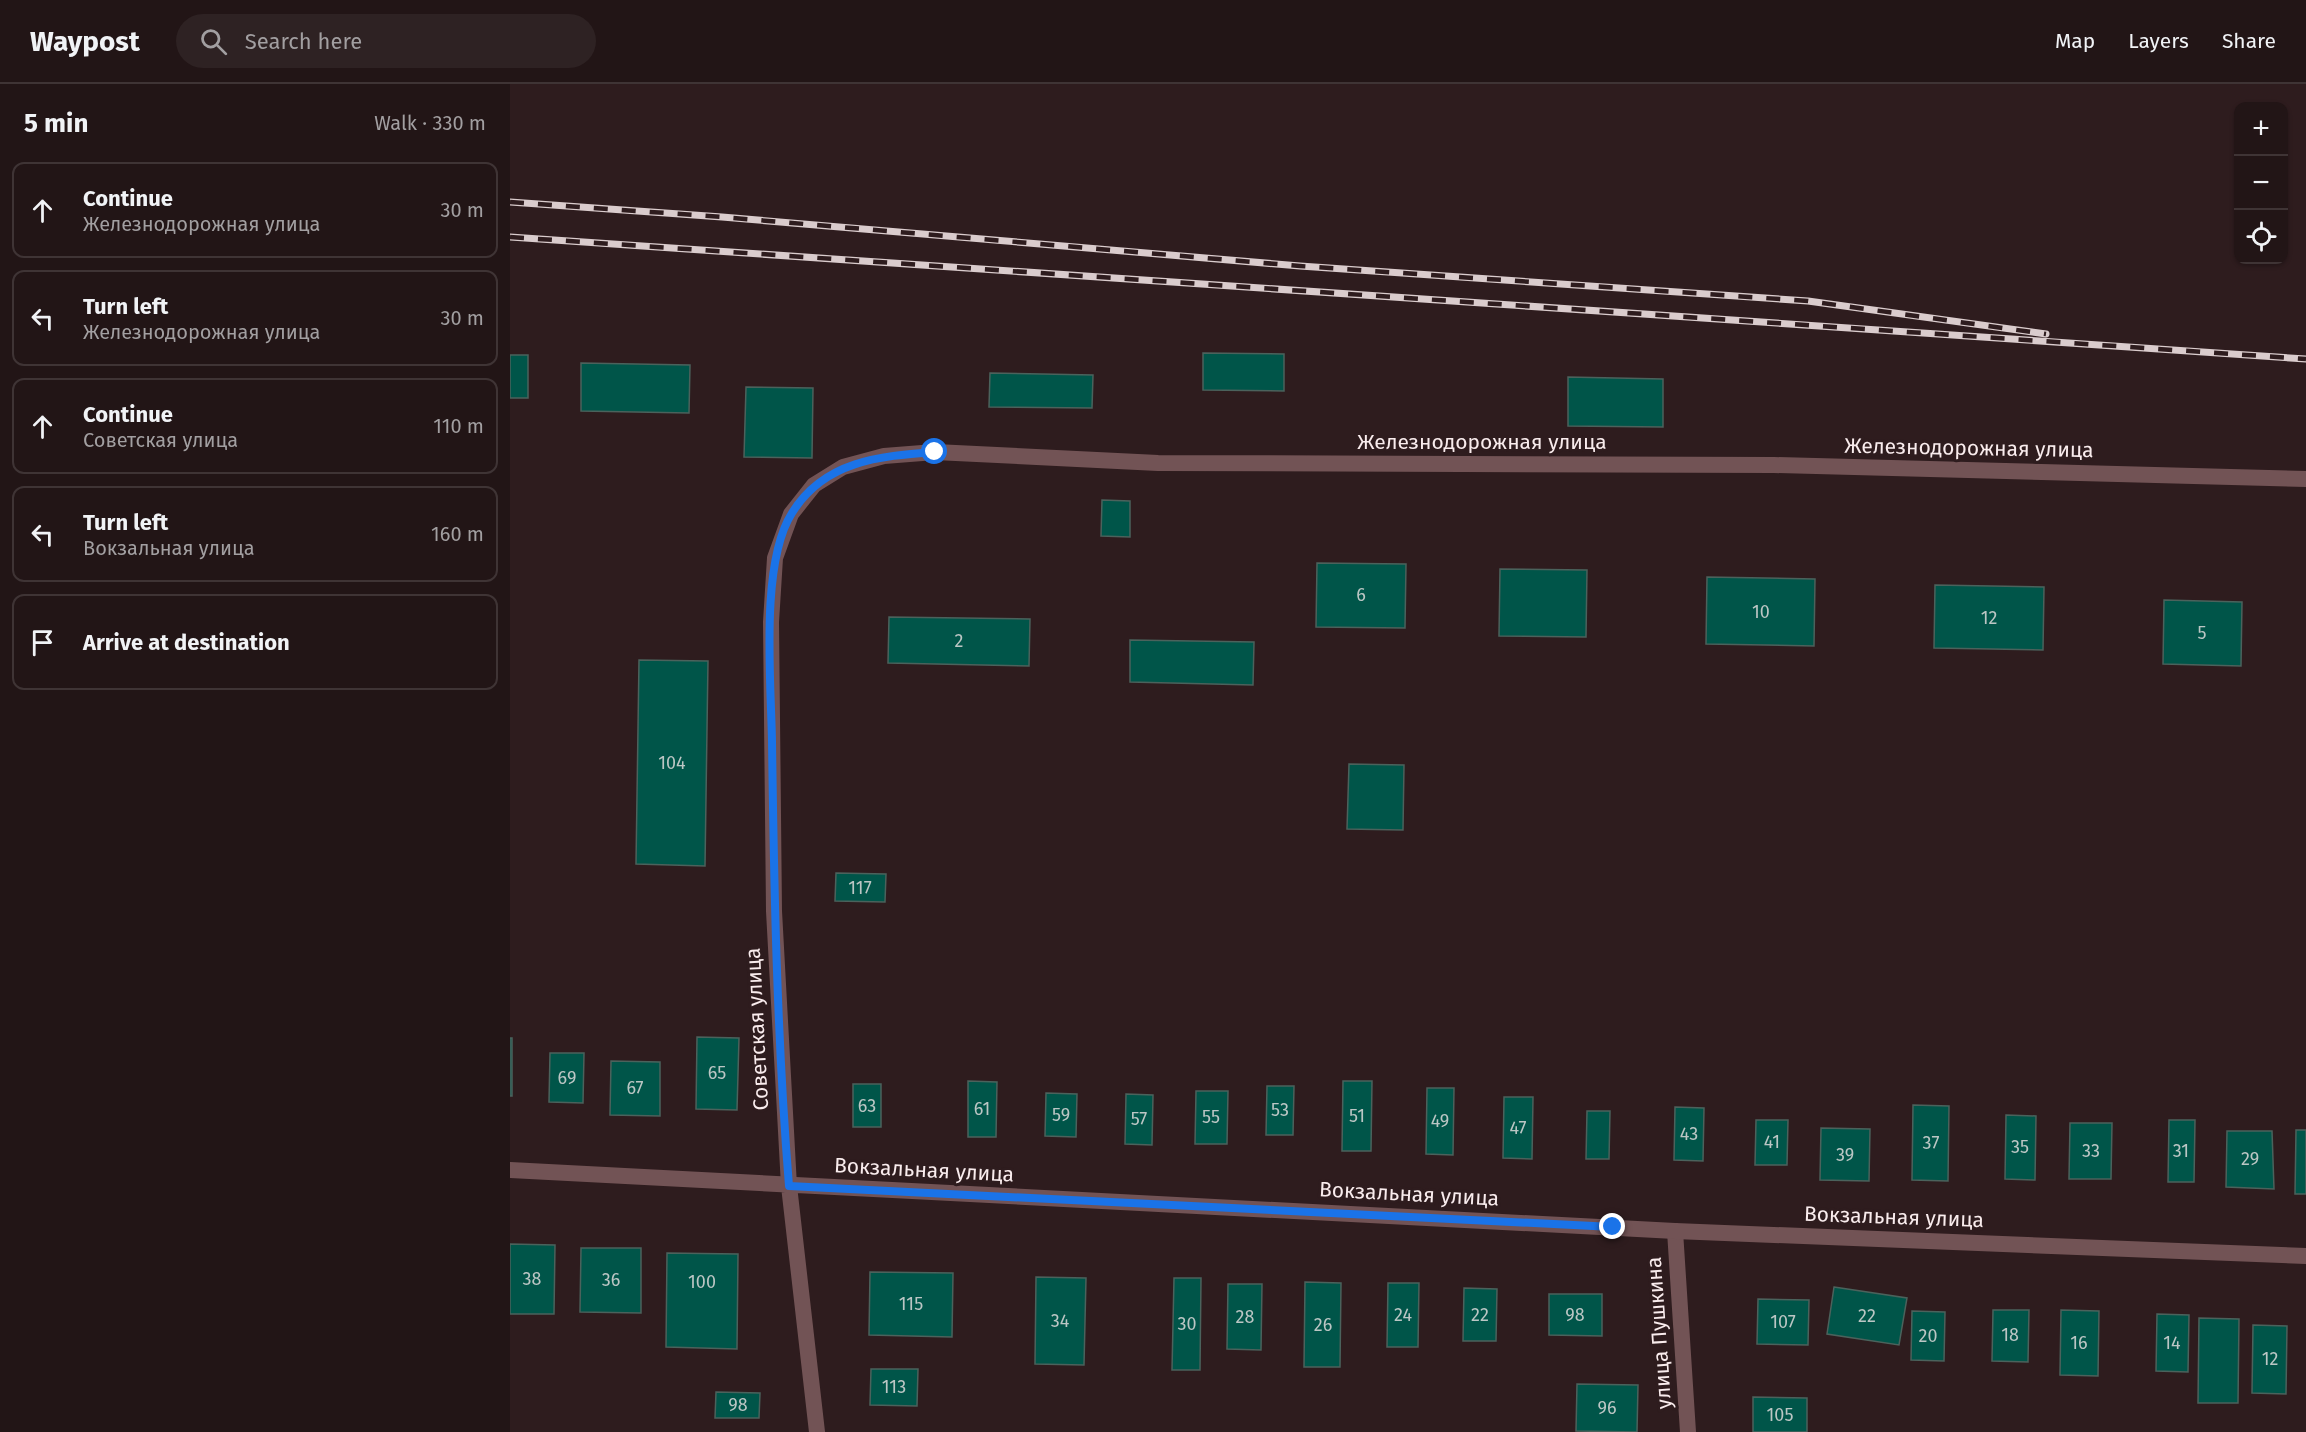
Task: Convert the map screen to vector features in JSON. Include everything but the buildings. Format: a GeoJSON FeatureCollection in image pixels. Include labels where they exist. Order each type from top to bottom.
{"type":"FeatureCollection","features":[{"type":"Feature","properties":{"kind":"street","name":"Железнодорожная улица"},"geometry":{"type":"LineString","coordinates":[[771,622],[775,558],[791,514],[814,484],[843,467],[884,456],[935,452],[1158,463],[1774,465],[2306,479]]}},
{"type":"Feature","properties":{"kind":"street","name":"Советская улица"},"geometry":{"type":"LineString","coordinates":[[771,622],[774,911],[789,1186],[817,1432]]}},
{"type":"Feature","properties":{"kind":"street","name":"Вокзальная улица"},"geometry":{"type":"LineString","coordinates":[[510,1170],[1675,1231],[2306,1256]]}},
{"type":"Feature","properties":{"kind":"street","name":"улица Пушкина"},"geometry":{"type":"LineString","coordinates":[[1675,1231],[1688,1432]]}},
{"type":"Feature","properties":{"kind":"railway"},"geometry":{"type":"LineString","coordinates":[[510,202],[722,217],[1300,266],[1808,301],[2046,334]]}},
{"type":"Feature","properties":{"kind":"railway"},"geometry":{"type":"LineString","coordinates":[[510,237],[2306,359]]}},
{"type":"Feature","properties":{"kind":"route"},"geometry":{"type":"LineString","coordinates":[[935,452],[884,456],[843,467],[814,484],[791,514],[775,558],[771,622],[774,911],[789,1186],[1613,1227]]}}]}
